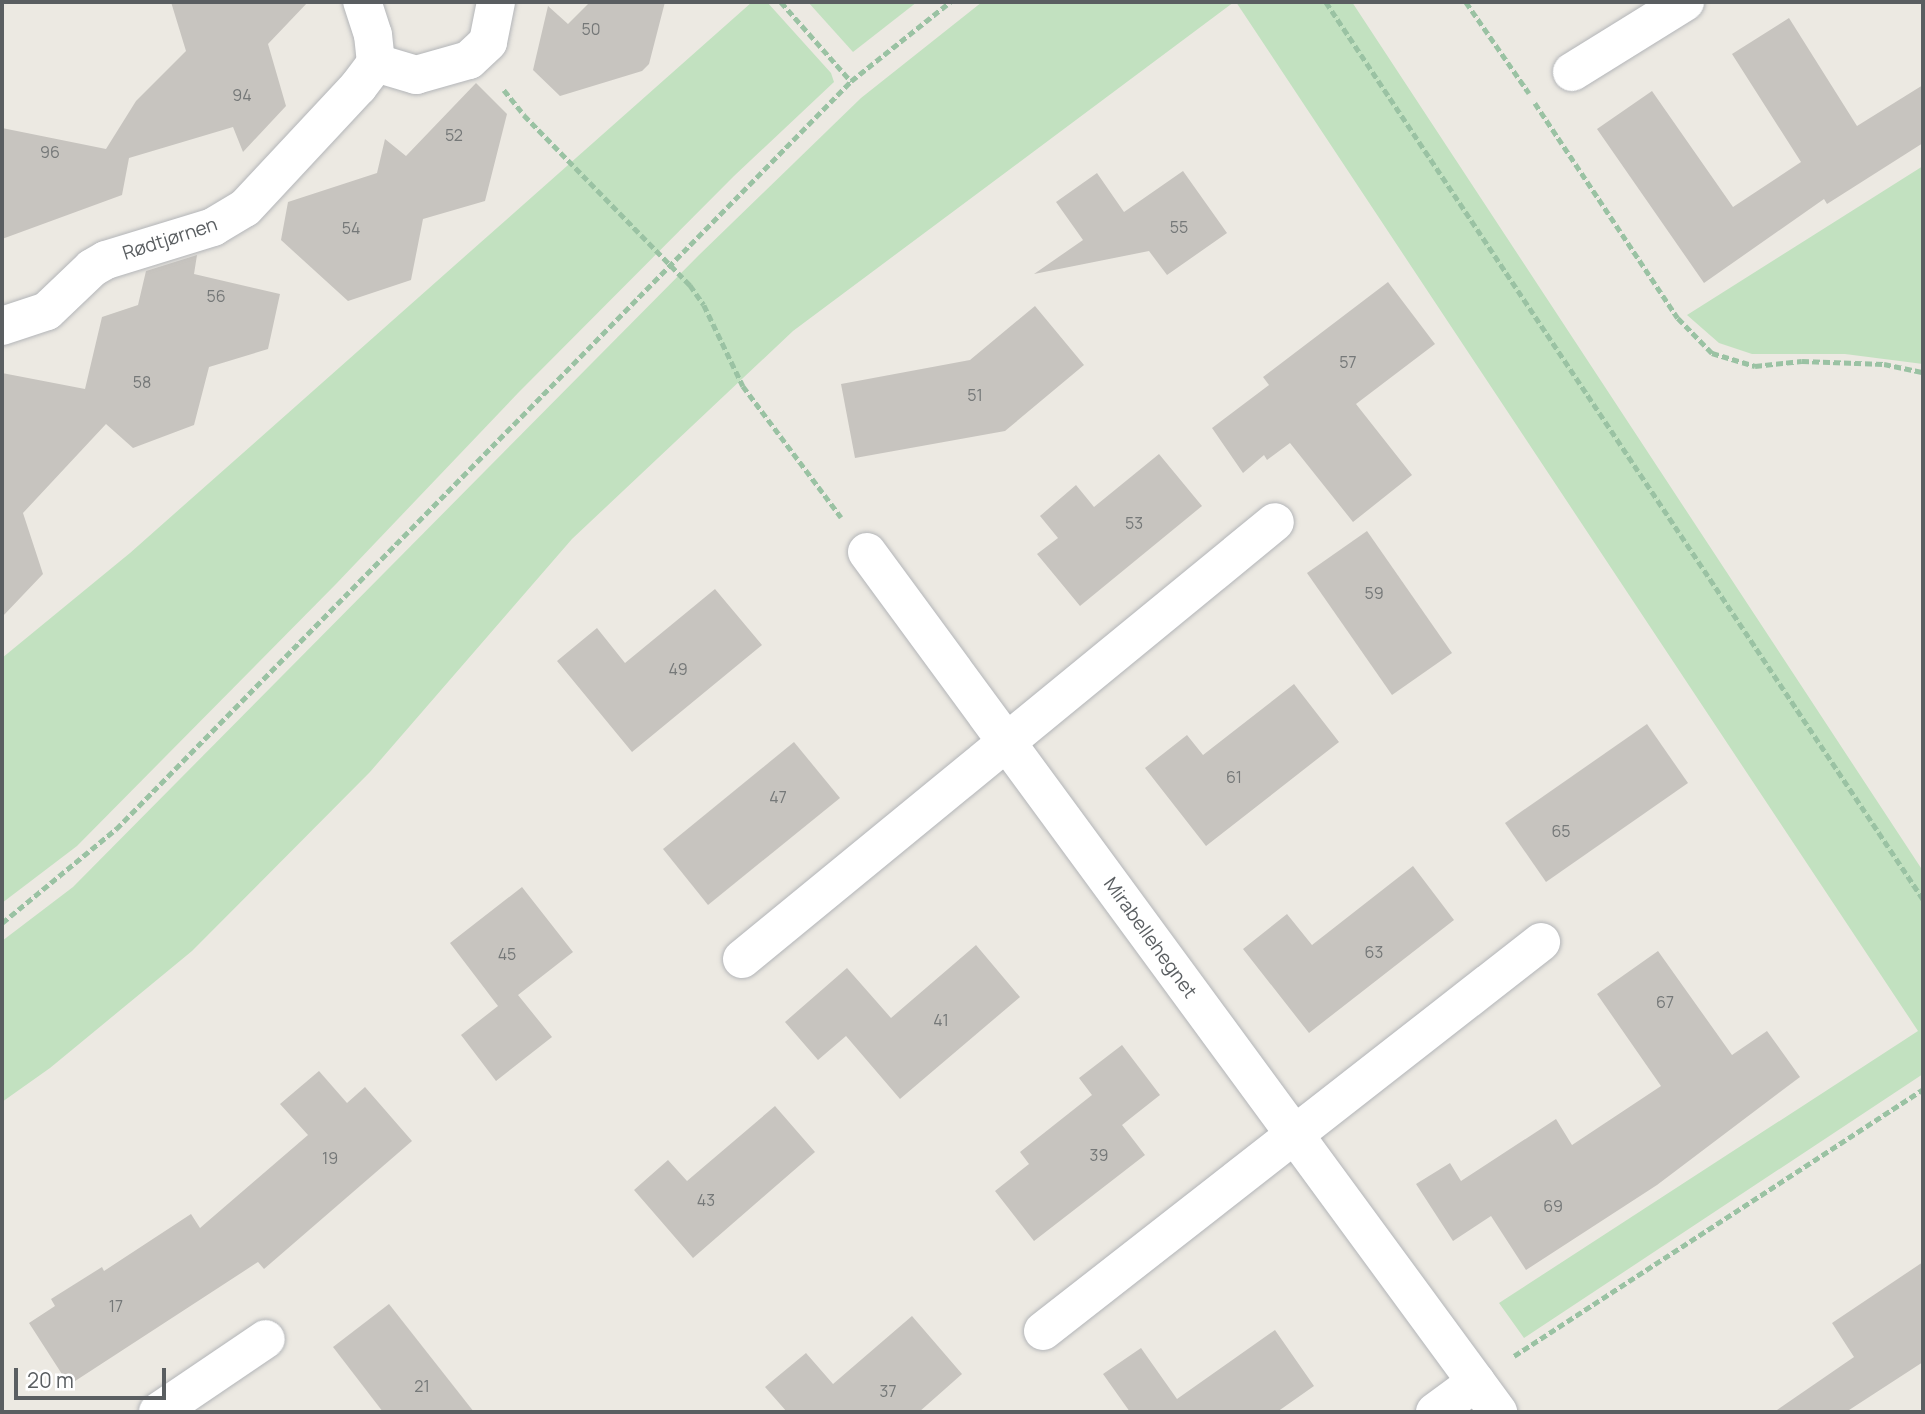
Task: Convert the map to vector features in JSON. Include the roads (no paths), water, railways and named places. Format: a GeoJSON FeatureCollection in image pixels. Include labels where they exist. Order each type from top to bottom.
{"type":"FeatureCollection","features":[{"type":"Feature","properties":{"kind":"street"},"geometry":{"type":"LineString","coordinates":[[362,2],[373,35],[376,63],[416,75],[477,56],[488,42],[496,2]]}},
{"type":"Feature","properties":{"kind":"street"},"geometry":{"type":"LineString","coordinates":[[1572,72],[1685,2]]}},
{"type":"Feature","properties":{"kind":"street","name":"Rødtjørnen"},"geometry":{"type":"LineString","coordinates":[[2,326],[47,311],[92,268],[106,261],[230,219],[264,188],[358,88],[376,63]]}},
{"type":"Feature","properties":{"kind":"street"},"geometry":{"type":"LineString","coordinates":[[742,959],[1275,522]]}},
{"type":"Feature","properties":{"kind":"street","name":"Mirabellehegnet"},"geometry":{"type":"LineString","coordinates":[[867,552],[1498,1412]]}},
{"type":"Feature","properties":{"kind":"street"},"geometry":{"type":"LineString","coordinates":[[1043,1331],[1541,942]]}},
{"type":"Feature","properties":{"kind":"street"},"geometry":{"type":"LineString","coordinates":[[158,1412],[266,1339]]}},
{"type":"Feature","properties":{"kind":"street"},"geometry":{"type":"LineString","coordinates":[[1435,1412],[1476,1382]]}}]}
